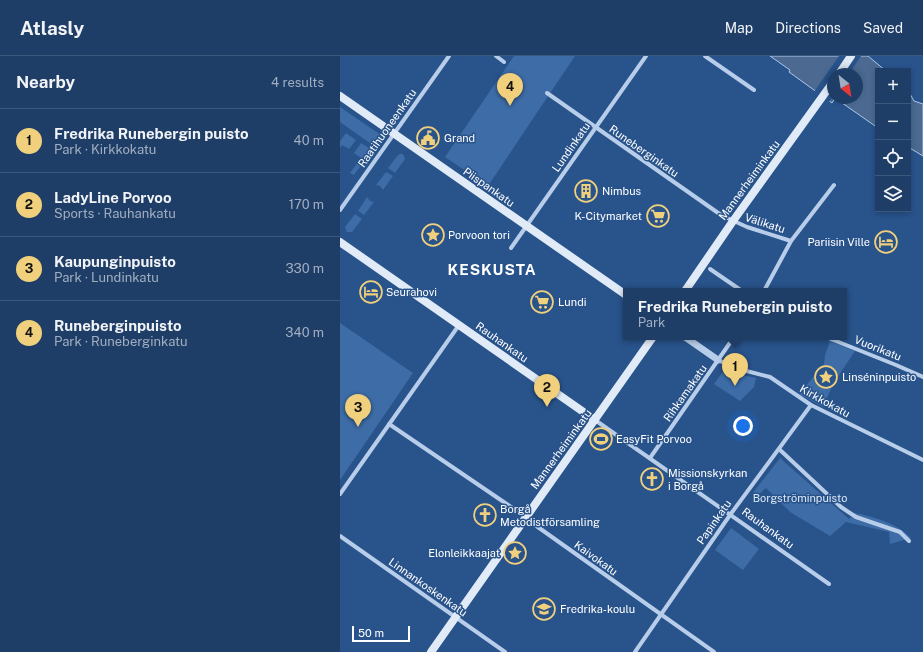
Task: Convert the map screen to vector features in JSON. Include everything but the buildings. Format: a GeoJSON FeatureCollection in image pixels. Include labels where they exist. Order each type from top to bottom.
{"type":"FeatureCollection","features":[{"type":"Feature","properties":{"kind":"main road"},"geometry":{"type":"LineString","coordinates":[[843,68],[851,56]]}},
{"type":"Feature","properties":{"kind":"main road","name":"Mannerheiminkatu"},"geometry":{"type":"LineString","coordinates":[[687,288],[733,221],[827,90]]}},
{"type":"Feature","properties":{"kind":"main road","name":"Piispankatu"},"geometry":{"type":"LineString","coordinates":[[340,96],[526,227],[623,293]]}},
{"type":"Feature","properties":{"kind":"main road","name":"Rauhankatu"},"geometry":{"type":"LineString","coordinates":[[340,242],[595,420]]}},
{"type":"Feature","properties":{"kind":"main road","name":"Mannerheiminkatu"},"geometry":{"type":"LineString","coordinates":[[431,652],[651,340]]}},
{"type":"Feature","properties":{"kind":"street","name":"Raatihuoneenkatu"},"geometry":{"type":"LineString","coordinates":[[340,210],[449,56]]}},
{"type":"Feature","properties":{"kind":"street"},"geometry":{"type":"LineString","coordinates":[[496,56],[504,62]]}},
{"type":"Feature","properties":{"kind":"street","name":"Lundinkatu"},"geometry":{"type":"LineString","coordinates":[[511,248],[646,56]]}},
{"type":"Feature","properties":{"kind":"street"},"geometry":{"type":"LineString","coordinates":[[705,56],[754,90]]}},
{"type":"Feature","properties":{"kind":"street","name":"Runeberginkatu"},"geometry":{"type":"LineString","coordinates":[[546,93],[721,215],[733,221]]}},
{"type":"Feature","properties":{"kind":"street"},"geometry":{"type":"LineString","coordinates":[[766,288],[791,241],[834,185]]}},
{"type":"Feature","properties":{"kind":"street","name":"Välikatu"},"geometry":{"type":"LineString","coordinates":[[733,221],[791,241]]}},
{"type":"Feature","properties":{"kind":"street"},"geometry":{"type":"LineString","coordinates":[[710,269],[738,288]]}},
{"type":"Feature","properties":{"kind":"street"},"geometry":{"type":"LineString","coordinates":[[340,494],[459,325]]}},
{"type":"Feature","properties":{"kind":"street"},"geometry":{"type":"LineString","coordinates":[[689,340],[718,360]]}},
{"type":"Feature","properties":{"kind":"street","name":"Rihkamakatu"},"geometry":{"type":"LineString","coordinates":[[650,458],[732,340]]}},
{"type":"Feature","properties":{"kind":"street","name":"Vuorikatu"},"geometry":{"type":"LineString","coordinates":[[834,340],[896,365],[923,378]]}},
{"type":"Feature","properties":{"kind":"street","name":"Kirkkokatu"},"geometry":{"type":"LineString","coordinates":[[718,360],[735,368],[770,378],[811,405],[923,460]]}},
{"type":"Feature","properties":{"kind":"street","name":"Papinkatu"},"geometry":{"type":"LineString","coordinates":[[635,652],[730,515],[811,405]]}},
{"type":"Feature","properties":{"kind":"street","name":"Rauhankatu"},"geometry":{"type":"LineString","coordinates":[[595,420],[829,584]]}},
{"type":"Feature","properties":{"kind":"street","name":"Kaivokatu"},"geometry":{"type":"LineString","coordinates":[[389,424],[517,511],[660,615],[714,652]]}},
{"type":"Feature","properties":{"kind":"street"},"geometry":{"type":"LineString","coordinates":[[778,449],[841,507],[856,517],[900,532],[909,541]]}},
{"type":"Feature","properties":{"kind":"street","name":"Linnankoskenkatu"},"geometry":{"type":"LineString","coordinates":[[340,536],[505,652]]}},
{"type":"Feature","properties":{"kind":"green space"},"geometry":{"type":"Polygon","coordinates":[[[514,56],[575,56],[488,186],[445,157],[514,56]]]}},
{"type":"Feature","properties":{"kind":"green space"},"geometry":{"type":"Polygon","coordinates":[[[340,107],[381,135],[374,146],[340,122],[340,107]]]}},
{"type":"Feature","properties":{"kind":"green space"},"geometry":{"type":"Polygon","coordinates":[[[346,133],[356,140],[349,149],[342,145],[340,148],[340,141],[346,133]]]}},
{"type":"Feature","properties":{"kind":"green space"},"geometry":{"type":"Polygon","coordinates":[[[361,143],[372,150],[354,175],[350,173],[361,158],[354,153],[361,143]]]}},
{"type":"Feature","properties":{"kind":"green space"},"geometry":{"type":"Polygon","coordinates":[[[400,154],[403,154],[405,159],[395,173],[388,168],[400,154]]]}},
{"type":"Feature","properties":{"kind":"green space"},"geometry":{"type":"Polygon","coordinates":[[[386,172],[393,176],[383,190],[380,186],[376,185],[386,172]]]}},
{"type":"Feature","properties":{"kind":"green space"},"geometry":{"type":"Polygon","coordinates":[[[367,197],[370,201],[374,202],[364,215],[358,211],[367,197]]]}},
{"type":"Feature","properties":{"kind":"green space"},"geometry":{"type":"Polygon","coordinates":[[[355,214],[362,219],[352,232],[347,232],[345,227],[355,214]]]}},
{"type":"Feature","properties":{"kind":"green space"},"geometry":{"type":"Polygon","coordinates":[[[340,323],[413,373],[340,480],[340,323]]]}},
{"type":"Feature","properties":{"kind":"green space","name":"Linséninpuisto"},"geometry":{"type":"Polygon","coordinates":[[[830,341],[855,351],[833,384],[823,407],[799,394],[824,364],[825,355],[830,341]]]}},
{"type":"Feature","properties":{"kind":"green space"},"geometry":{"type":"Polygon","coordinates":[[[725,371],[756,378],[754,387],[740,401],[714,384],[725,371]]]}},
{"type":"Feature","properties":{"kind":"green space","name":"Borgströminpuisto"},"geometry":{"type":"Polygon","coordinates":[[[780,458],[849,519],[855,513],[877,519],[899,528],[911,538],[890,544],[889,532],[846,522],[830,536],[790,512],[766,488],[756,497],[752,494],[780,458]]]}},
{"type":"Feature","properties":{"kind":"green space"},"geometry":{"type":"Polygon","coordinates":[[[731,528],[759,549],[743,570],[715,550],[731,528]]]}},
{"type":"Feature","properties":{"kind":"shaded area"},"geometry":{"type":"Polygon","coordinates":[[[770,56],[868,56],[882,68],[875,68],[875,126],[844,104],[863,104],[863,68],[827,68],[827,99],[789,72],[790,70],[770,56]]]}},
{"type":"Feature","properties":{"kind":"shaded area"},"geometry":{"type":"Polygon","coordinates":[[[911,96],[914,101],[923,104],[923,156],[911,149],[911,96]]]}},
{"type":"Feature","properties":{"kind":"pier"},"geometry":{"type":"Polygon","coordinates":[[[839,56],[861,56],[853,68],[831,68],[839,56]]]}},
{"type":"Feature","properties":{"kind":"pier"},"geometry":{"type":"Polygon","coordinates":[[[827,73],[827,101],[814,92],[827,73]]]}},
{"type":"Feature","properties":{"kind":"place","name":"Runeberginpuisto"},"geometry":{"type":"Point","coordinates":[510,106]}},
{"type":"Feature","properties":{"kind":"place","name":"Grand"},"geometry":{"type":"Point","coordinates":[428,138]}},
{"type":"Feature","properties":{"kind":"place","name":"Nimbus"},"geometry":{"type":"Point","coordinates":[586,191]}},
{"type":"Feature","properties":{"kind":"place","name":"K-Citymarket"},"geometry":{"type":"Point","coordinates":[658,216]}},
{"type":"Feature","properties":{"kind":"place","name":"Porvoon tori"},"geometry":{"type":"Point","coordinates":[433,235]}},
{"type":"Feature","properties":{"kind":"place","name":"Pariisin Ville"},"geometry":{"type":"Point","coordinates":[886,242]}},
{"type":"Feature","properties":{"kind":"place","name":"Seurahovi"},"geometry":{"type":"Point","coordinates":[371,292]}},
{"type":"Feature","properties":{"kind":"place","name":"Lundi"},"geometry":{"type":"Point","coordinates":[542,302]}},
{"type":"Feature","properties":{"kind":"place","name":"Linséninpuisto"},"geometry":{"type":"Point","coordinates":[826,377]}},
{"type":"Feature","properties":{"kind":"place","name":"Fredrika Runebergin puisto"},"geometry":{"type":"Point","coordinates":[735,386]}},
{"type":"Feature","properties":{"kind":"place","name":"LadyLine Porvoo"},"geometry":{"type":"Point","coordinates":[547,407]}},
{"type":"Feature","properties":{"kind":"place","name":"Kaupunginpuisto"},"geometry":{"type":"Point","coordinates":[358,427]}},
{"type":"Feature","properties":{"kind":"place","name":"EasyFit Porvoo"},"geometry":{"type":"Point","coordinates":[601,439]}},
{"type":"Feature","properties":{"kind":"place","name":"Missionskyrkan i Borgå"},"geometry":{"type":"Point","coordinates":[652,479]}},
{"type":"Feature","properties":{"kind":"place","name":"Borgå Metodistförsamling"},"geometry":{"type":"Point","coordinates":[485,515]}},
{"type":"Feature","properties":{"kind":"place","name":"Elonleikkaajat"},"geometry":{"type":"Point","coordinates":[515,553]}},
{"type":"Feature","properties":{"kind":"place","name":"Fredrika-koulu"},"geometry":{"type":"Point","coordinates":[544,609]}},
{"type":"Feature","properties":{"kind":"district","name":"KESKUSTA"},"geometry":{"type":"Point","coordinates":[492,270]}}]}
